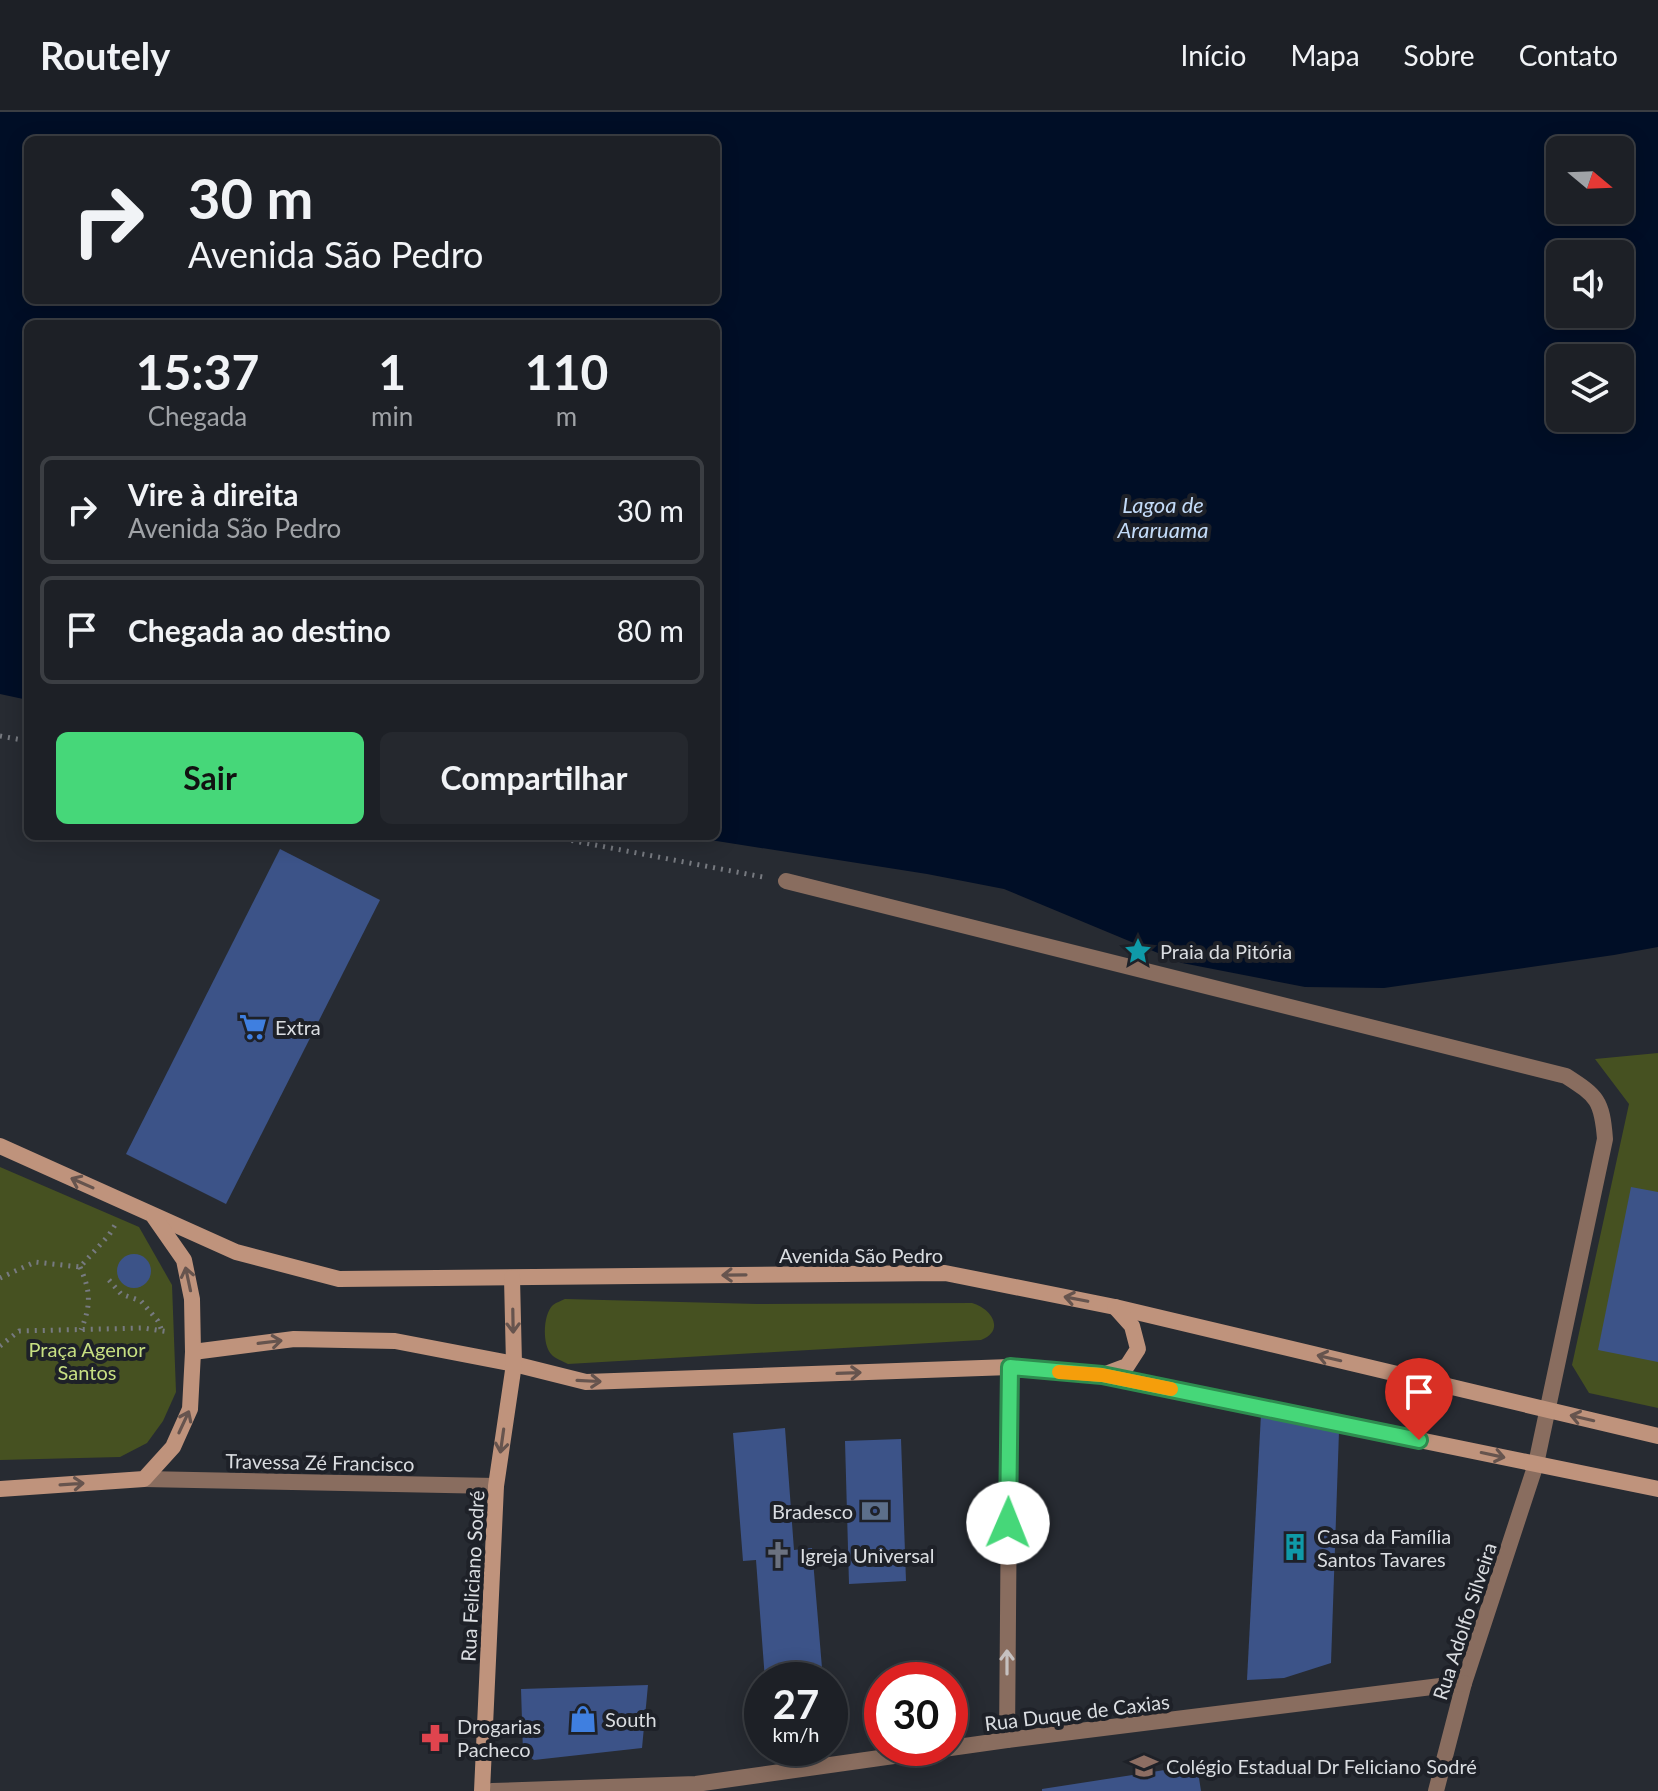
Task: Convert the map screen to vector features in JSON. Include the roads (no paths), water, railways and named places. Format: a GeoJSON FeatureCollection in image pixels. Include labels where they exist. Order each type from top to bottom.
{"type":"FeatureCollection","features":[{"type":"Feature","properties":{"kind":"street","name":"Rua Adolfo Silveira"},"geometry":{"type":"LineString","coordinates":[[786,881],[1566,1076],[1591,1092],[1603,1113],[1605,1139],[1536,1464],[1464,1683],[1436,1791]]}},
{"type":"Feature","properties":{"kind":"street","name":"Avenida São Pedro"},"geometry":{"type":"LineString","coordinates":[[0,1146],[236,1252],[339,1279],[945,1273],[1115,1307],[1658,1436]]}},
{"type":"Feature","properties":{"kind":"street"},"geometry":{"type":"LineString","coordinates":[[0,1489],[144,1479],[173,1447],[190,1409],[192,1299],[184,1260],[153,1215]]}},
{"type":"Feature","properties":{"kind":"street","name":"Rua Feliciano Sodré"},"geometry":{"type":"LineString","coordinates":[[482,1791],[496,1486],[514,1364],[512,1278]]}},
{"type":"Feature","properties":{"kind":"street"},"geometry":{"type":"LineString","coordinates":[[1102,1375],[1127,1366],[1138,1349],[1132,1326],[1115,1307]]}},
{"type":"Feature","properties":{"kind":"street"},"geometry":{"type":"LineString","coordinates":[[193,1344],[294,1339],[395,1341],[514,1364],[586,1382],[1010,1367],[1102,1375],[1658,1489]]}},
{"type":"Feature","properties":{"kind":"street"},"geometry":{"type":"LineString","coordinates":[[1007,1740],[1010,1367]]}},
{"type":"Feature","properties":{"kind":"street","name":"Travessa Zé Francisco"},"geometry":{"type":"LineString","coordinates":[[144,1479],[496,1486]]}},
{"type":"Feature","properties":{"kind":"street","name":"Rua Duque de Caxias"},"geometry":{"type":"LineString","coordinates":[[492,1791],[693,1787],[1007,1740],[1464,1683]]}},
{"type":"Feature","properties":{"kind":"water","name":"Lagoa de Araruama"},"geometry":{"type":"Polygon","coordinates":[[[0,112],[1658,112],[1658,947],[1384,988],[1305,987],[1182,963],[1004,889],[710,840],[720,840],[720,320],[24,320],[24,699],[0,694],[0,112]]]}},
{"type":"Feature","properties":{"kind":"place","name":"Praia da Pitória"},"geometry":{"type":"Point","coordinates":[1138,951]}},
{"type":"Feature","properties":{"kind":"place","name":"Extra"},"geometry":{"type":"Point","coordinates":[253,1027]}},
{"type":"Feature","properties":{"kind":"place","name":"Bradesco"},"geometry":{"type":"Point","coordinates":[875,1511]}},
{"type":"Feature","properties":{"kind":"place","name":"Casa da Família Santos Tavares"},"geometry":{"type":"Point","coordinates":[1295,1547]}},
{"type":"Feature","properties":{"kind":"place","name":"Igreja Universal"},"geometry":{"type":"Point","coordinates":[778,1555]}},
{"type":"Feature","properties":{"kind":"place","name":"South"},"geometry":{"type":"Point","coordinates":[583,1719]}},
{"type":"Feature","properties":{"kind":"place","name":"Drogarias Pacheco"},"geometry":{"type":"Point","coordinates":[435,1738]}},
{"type":"Feature","properties":{"kind":"place","name":"Colégio Estadual Dr Feliciano Sodré"},"geometry":{"type":"Point","coordinates":[1144,1766]}},
{"type":"Feature","properties":{"kind":"park label","name":"Praça Agenor Santos"},"geometry":{"type":"Point","coordinates":[87,1360]}}]}
